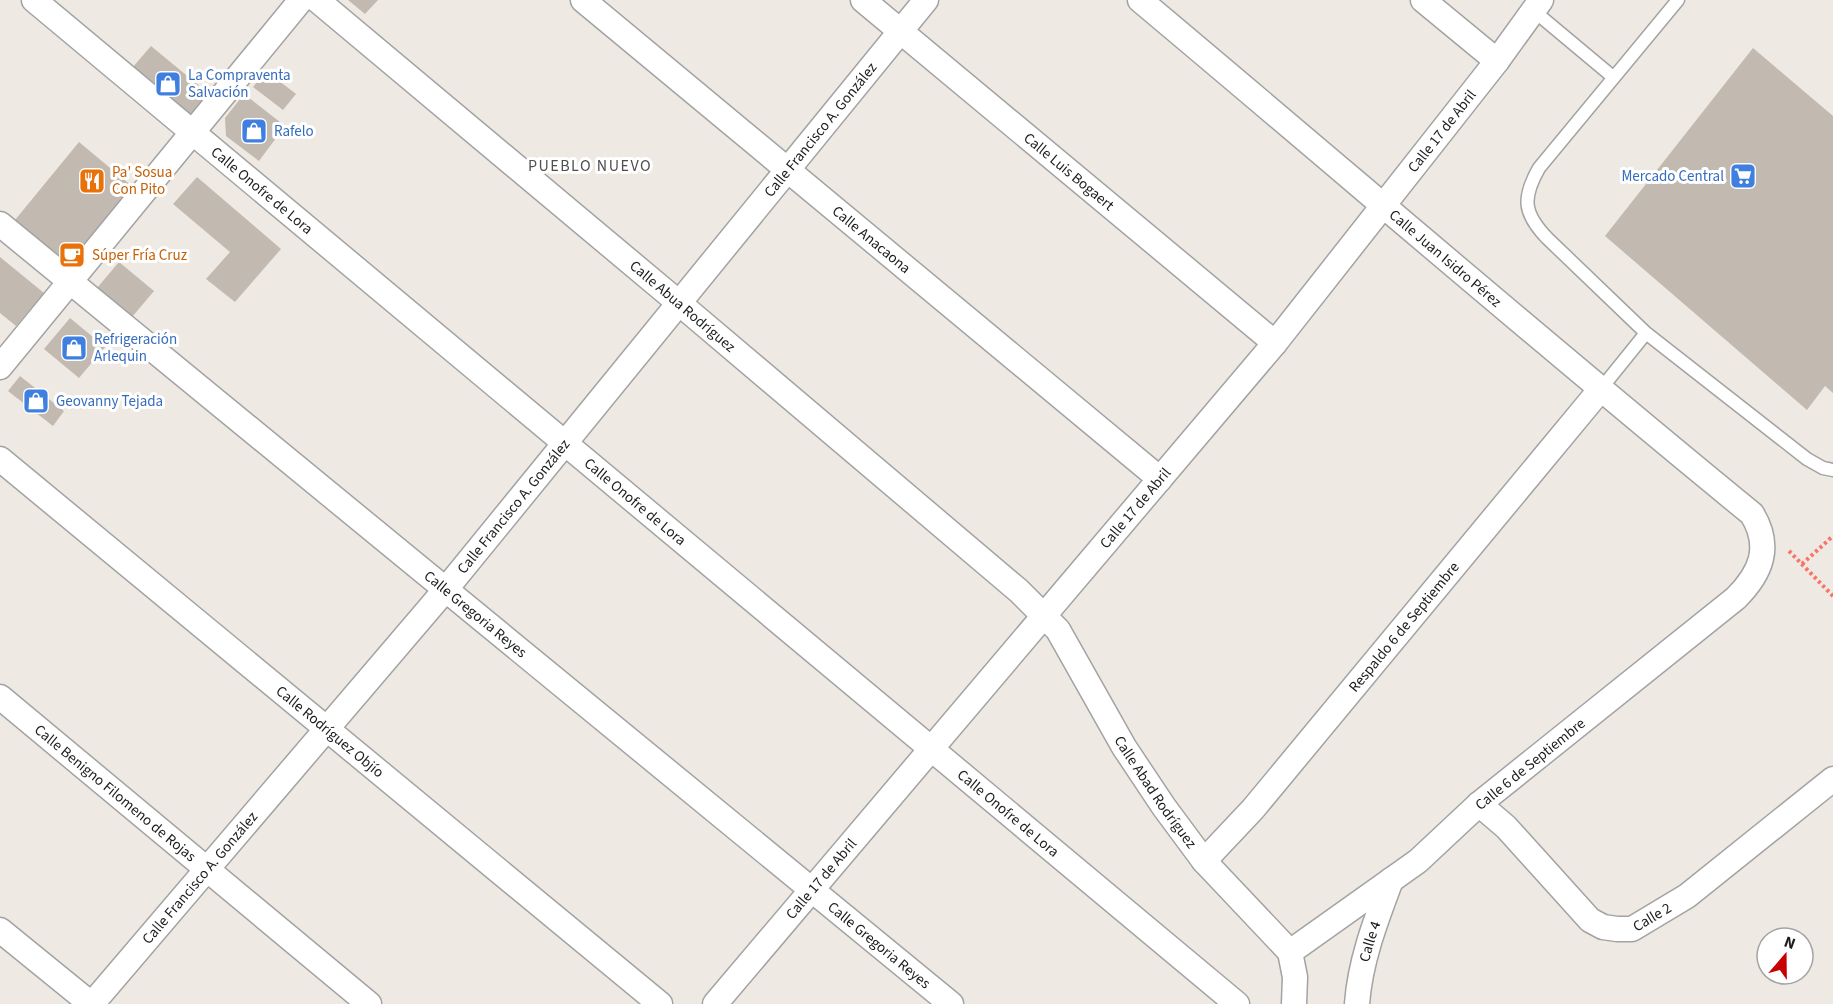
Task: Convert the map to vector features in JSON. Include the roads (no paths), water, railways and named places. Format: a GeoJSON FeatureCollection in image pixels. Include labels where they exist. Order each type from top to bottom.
{"type":"FeatureCollection","features":[{"type":"Feature","properties":{"kind":"street","name":"Calle Onofre de Lora"},"geometry":{"type":"LineString","coordinates":[[34,0],[1237,1004]]}},
{"type":"Feature","properties":{"kind":"street"},"geometry":{"type":"LineString","coordinates":[[0,367],[301,0]]}},
{"type":"Feature","properties":{"kind":"street","name":"Calle Abua Rodríguez"},"geometry":{"type":"LineString","coordinates":[[317,0],[679,303],[1045,615]]}},
{"type":"Feature","properties":{"kind":"street","name":"Calle Anacaona"},"geometry":{"type":"LineString","coordinates":[[584,0],[1160,479]]}},
{"type":"Feature","properties":{"kind":"street","name":"Calle Luis Bogaert"},"geometry":{"type":"LineString","coordinates":[[863,0],[1275,343]]}},
{"type":"Feature","properties":{"kind":"street","name":"Calle Francisco A. González"},"geometry":{"type":"LineString","coordinates":[[91,1004],[446,589],[926,0]]}},
{"type":"Feature","properties":{"kind":"street","name":"Calle Juan Isidro Pérez"},"geometry":{"type":"LineString","coordinates":[[1140,0],[1600,390],[1752,514]]}},
{"type":"Feature","properties":{"kind":"street"},"geometry":{"type":"LineString","coordinates":[[1423,0],[1497,61]]}},
{"type":"Feature","properties":{"kind":"street","name":"Calle 17 de Abril"},"geometry":{"type":"LineString","coordinates":[[715,1004],[1275,343],[1497,61],[1537,5]]}},
{"type":"Feature","properties":{"kind":"street","name":"Calle Gregoria Reyes"},"geometry":{"type":"LineString","coordinates":[[0,224],[951,1004]]}},
{"type":"Feature","properties":{"kind":"street","name":"Respaldo 6 de Septiembre"},"geometry":{"type":"LineString","coordinates":[[1204,861],[1253,809],[1600,390]]}},
{"type":"Feature","properties":{"kind":"street","name":"Calle Rodríguez Objío"},"geometry":{"type":"LineString","coordinates":[[0,459],[660,1004]]}},
{"type":"Feature","properties":{"kind":"street","name":"Calle 6 de Septiembre"},"geometry":{"type":"LineString","coordinates":[[1290,952],[1418,861],[1479,804],[1736,598],[1752,581],[1759,566],[1763,547],[1758,523],[1752,514]]}},
{"type":"Feature","properties":{"kind":"street","name":"Calle Abad Rodríguez"},"geometry":{"type":"LineString","coordinates":[[1045,615],[1069,647],[1124,747],[1164,807],[1204,861],[1290,952]]}},
{"type":"Feature","properties":{"kind":"street","name":"Calle Benigno Filomeno de Rojas"},"geometry":{"type":"LineString","coordinates":[[0,697],[369,1004]]}},
{"type":"Feature","properties":{"kind":"street","name":"Calle 2"},"geometry":{"type":"LineString","coordinates":[[1479,804],[1506,827],[1590,920],[1617,930],[1632,929],[1687,896],[1833,779]]}},
{"type":"Feature","properties":{"kind":"street","name":"Calle 4"},"geometry":{"type":"LineString","coordinates":[[1357,1004],[1359,984],[1372,933],[1391,880]]}},
{"type":"Feature","properties":{"kind":"street"},"geometry":{"type":"LineString","coordinates":[[0,930],[91,1004]]}},
{"type":"Feature","properties":{"kind":"street"},"geometry":{"type":"LineString","coordinates":[[1290,952],[1295,977],[1294,1004]]}},
{"type":"Feature","properties":{"kind":"lane"},"geometry":{"type":"LineString","coordinates":[[1678,0],[1539,168],[1529,186],[1527,207],[1534,225],[1647,333],[1807,459],[1822,468],[1833,470]]}},
{"type":"Feature","properties":{"kind":"lane"},"geometry":{"type":"LineString","coordinates":[[1537,5],[1613,77]]}},
{"type":"Feature","properties":{"kind":"lane"},"geometry":{"type":"LineString","coordinates":[[1600,390],[1647,333]]}},
{"type":"Feature","properties":{"kind":"place","name":"La Compraventa Salvación"},"geometry":{"type":"Point","coordinates":[168,84]}},
{"type":"Feature","properties":{"kind":"place","name":"Rafelo"},"geometry":{"type":"Point","coordinates":[254,131]}},
{"type":"Feature","properties":{"kind":"place","name":"Mercado Central"},"geometry":{"type":"Point","coordinates":[1743,176]}},
{"type":"Feature","properties":{"kind":"place","name":"Pa' Sosua Con Pito"},"geometry":{"type":"Point","coordinates":[92,181]}},
{"type":"Feature","properties":{"kind":"place","name":"Súper Fría Cruz"},"geometry":{"type":"Point","coordinates":[72,255]}},
{"type":"Feature","properties":{"kind":"place","name":"Refrigeración Arlequin"},"geometry":{"type":"Point","coordinates":[74,348]}},
{"type":"Feature","properties":{"kind":"place","name":"Geovanny Tejada"},"geometry":{"type":"Point","coordinates":[36,401]}},
{"type":"Feature","properties":{"kind":"district","name":"PUEBLO NUEVO"},"geometry":{"type":"Point","coordinates":[590,165]}}]}
